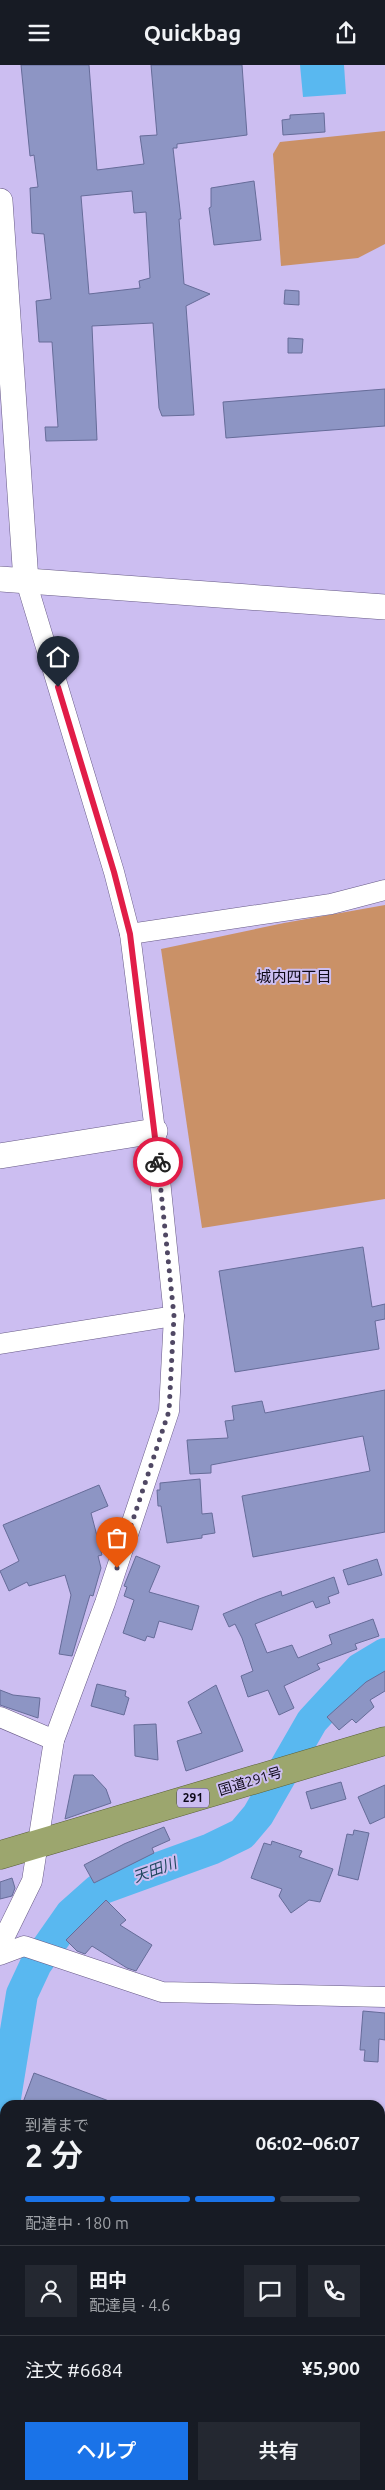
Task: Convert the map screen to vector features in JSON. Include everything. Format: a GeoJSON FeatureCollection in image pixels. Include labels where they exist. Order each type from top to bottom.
{"type":"FeatureCollection","features":[{"type":"Feature","properties":{"kind":"highway","name":"国道291号"},"geometry":{"type":"LineString","coordinates":[[0,1855],[385,1741]]}},
{"type":"Feature","properties":{"kind":"street"},"geometry":{"type":"LineString","coordinates":[[0,201],[26,581],[114,872],[130,934],[155,1131],[174,1316],[169,1411],[105,1603],[54,1740],[32,1881],[0,1946]]}},
{"type":"Feature","properties":{"kind":"street"},"geometry":{"type":"LineString","coordinates":[[0,579],[385,607]]}},
{"type":"Feature","properties":{"kind":"street"},"geometry":{"type":"LineString","coordinates":[[130,934],[331,904],[385,890]]}},
{"type":"Feature","properties":{"kind":"street"},"geometry":{"type":"LineString","coordinates":[[0,1156],[155,1131]]}},
{"type":"Feature","properties":{"kind":"street"},"geometry":{"type":"LineString","coordinates":[[0,1344],[174,1316]]}},
{"type":"Feature","properties":{"kind":"street"},"geometry":{"type":"LineString","coordinates":[[0,1717],[54,1740]]}},
{"type":"Feature","properties":{"kind":"street"},"geometry":{"type":"LineString","coordinates":[[0,1955],[24,1946],[162,1992],[385,1997]]}},
{"type":"Feature","properties":{"kind":"shaded area"},"geometry":{"type":"Polygon","coordinates":[[[385,131],[385,244],[358,258],[281,266],[273,154],[280,142],[385,131]]]}},
{"type":"Feature","properties":{"kind":"shaded area"},"geometry":{"type":"Polygon","coordinates":[[[385,905],[385,1199],[202,1228],[161,949],[284,923],[385,905]]]}},
{"type":"Feature","properties":{"kind":"water"},"geometry":{"type":"Polygon","coordinates":[[[300,65],[344,65],[346,94],[303,97],[300,65]]]}},
{"type":"Feature","properties":{"kind":"building"},"geometry":{"type":"Polygon","coordinates":[[[21,65],[89,65],[97,170],[144,164],[140,136],[157,135],[151,65],[242,65],[247,135],[177,144],[177,148],[173,148],[181,219],[179,219],[184,284],[210,294],[186,306],[194,415],[162,416],[159,408],[153,323],[92,326],[97,440],[46,441],[45,427],[58,427],[52,342],[39,342],[36,301],[51,299],[44,234],[32,233],[30,188],[38,187],[34,155],[30,156],[21,65]],[[132,191],[81,196],[89,294],[140,288],[139,281],[150,278],[146,212],[134,213],[132,191]]]}},
{"type":"Feature","properties":{"kind":"building"},"geometry":{"type":"Polygon","coordinates":[[[324,113],[325,132],[283,135],[282,120],[290,119],[290,115],[324,113]]]}},
{"type":"Feature","properties":{"kind":"building"},"geometry":{"type":"Polygon","coordinates":[[[254,181],[261,240],[214,245],[209,208],[211,207],[211,188],[254,181]]]}},
{"type":"Feature","properties":{"kind":"building"},"geometry":{"type":"Polygon","coordinates":[[[285,290],[299,291],[299,305],[284,304],[285,290]]]}},
{"type":"Feature","properties":{"kind":"building"},"geometry":{"type":"Polygon","coordinates":[[[288,338],[303,339],[302,353],[288,353],[288,338]]]}},
{"type":"Feature","properties":{"kind":"building"},"geometry":{"type":"Polygon","coordinates":[[[385,389],[385,426],[226,438],[223,402],[385,389]]]}},
{"type":"Feature","properties":{"kind":"building"},"geometry":{"type":"Polygon","coordinates":[[[363,1247],[372,1307],[385,1304],[385,1319],[375,1321],[379,1349],[235,1372],[219,1271],[363,1247]]]}},
{"type":"Feature","properties":{"kind":"building"},"geometry":{"type":"Polygon","coordinates":[[[385,1390],[385,1532],[253,1557],[242,1496],[370,1471],[363,1436],[211,1465],[211,1473],[190,1474],[187,1440],[228,1438],[225,1421],[234,1420],[232,1406],[262,1401],[265,1413],[385,1390]]]}},
{"type":"Feature","properties":{"kind":"building"},"geometry":{"type":"Polygon","coordinates":[[[200,1479],[202,1514],[212,1513],[215,1533],[202,1535],[202,1538],[167,1543],[161,1506],[158,1506],[157,1490],[160,1490],[160,1483],[200,1479]]]}},
{"type":"Feature","properties":{"kind":"building"},"geometry":{"type":"Polygon","coordinates":[[[99,1485],[108,1506],[91,1513],[102,1555],[98,1556],[101,1568],[93,1596],[90,1595],[72,1656],[59,1654],[71,1595],[65,1575],[29,1586],[27,1582],[9,1591],[0,1571],[19,1561],[3,1525],[99,1485]]]}},
{"type":"Feature","properties":{"kind":"building"},"geometry":{"type":"Polygon","coordinates":[[[136,1556],[160,1566],[149,1592],[199,1606],[192,1630],[159,1621],[154,1638],[147,1636],[145,1641],[123,1633],[134,1600],[124,1596],[127,1587],[124,1586],[136,1556]]]}},
{"type":"Feature","properties":{"kind":"building"},"geometry":{"type":"Polygon","coordinates":[[[377,1559],[382,1575],[348,1585],[343,1570],[377,1559]]]}},
{"type":"Feature","properties":{"kind":"building"},"geometry":{"type":"Polygon","coordinates":[[[334,1577],[339,1593],[328,1597],[330,1603],[316,1608],[313,1601],[255,1624],[267,1653],[292,1645],[298,1658],[332,1644],[329,1635],[373,1619],[379,1636],[355,1644],[357,1649],[317,1664],[320,1669],[284,1686],[294,1708],[279,1715],[268,1690],[248,1697],[241,1676],[253,1671],[242,1638],[235,1624],[229,1627],[223,1614],[281,1591],[282,1596],[334,1577]]]}},
{"type":"Feature","properties":{"kind":"building"},"geometry":{"type":"Polygon","coordinates":[[[385,1671],[385,1691],[370,1700],[374,1707],[356,1723],[352,1719],[339,1730],[327,1717],[366,1682],[385,1671]]]}},
{"type":"Feature","properties":{"kind":"building"},"geometry":{"type":"Polygon","coordinates":[[[97,1684],[126,1691],[125,1696],[129,1698],[124,1715],[91,1706],[97,1684]]]}},
{"type":"Feature","properties":{"kind":"building"},"geometry":{"type":"Polygon","coordinates":[[[216,1685],[243,1751],[186,1771],[177,1741],[202,1733],[188,1702],[216,1685]]]}},
{"type":"Feature","properties":{"kind":"building"},"geometry":{"type":"Polygon","coordinates":[[[0,1690],[13,1695],[40,1698],[38,1718],[0,1705],[0,1690]]]}},
{"type":"Feature","properties":{"kind":"building"},"geometry":{"type":"Polygon","coordinates":[[[156,1724],[158,1760],[135,1756],[134,1725],[156,1724]]]}},
{"type":"Feature","properties":{"kind":"building"},"geometry":{"type":"Polygon","coordinates":[[[74,1775],[93,1775],[106,1789],[111,1803],[65,1819],[74,1775]]]}},
{"type":"Feature","properties":{"kind":"building"},"geometry":{"type":"Polygon","coordinates":[[[341,1782],[346,1799],[311,1809],[306,1792],[341,1782]]]}},
{"type":"Feature","properties":{"kind":"building"},"geometry":{"type":"Polygon","coordinates":[[[385,1785],[385,1817],[370,1824],[358,1797],[385,1785]]]}},
{"type":"Feature","properties":{"kind":"building"},"geometry":{"type":"Polygon","coordinates":[[[164,1827],[170,1840],[152,1848],[154,1853],[94,1883],[84,1865],[124,1844],[164,1827]]]}},
{"type":"Feature","properties":{"kind":"building"},"geometry":{"type":"Polygon","coordinates":[[[354,1830],[369,1833],[358,1880],[338,1875],[347,1834],[353,1835],[354,1830]]]}},
{"type":"Feature","properties":{"kind":"building"},"geometry":{"type":"Polygon","coordinates":[[[272,1841],[302,1851],[299,1857],[333,1869],[320,1902],[309,1900],[291,1913],[279,1896],[282,1889],[251,1878],[264,1843],[271,1845],[272,1841]]]}},
{"type":"Feature","properties":{"kind":"building"},"geometry":{"type":"Polygon","coordinates":[[[12,1878],[15,1888],[12,1896],[0,1899],[0,1882],[12,1878]]]}},
{"type":"Feature","properties":{"kind":"building"},"geometry":{"type":"Polygon","coordinates":[[[106,1900],[126,1920],[120,1925],[152,1945],[136,1971],[127,1968],[92,1946],[85,1954],[77,1951],[66,1940],[106,1900]]]}},
{"type":"Feature","properties":{"kind":"building"},"geometry":{"type":"Polygon","coordinates":[[[363,2011],[385,2013],[385,2040],[379,2039],[378,2062],[364,2061],[365,2050],[360,2050],[363,2011]]]}},
{"type":"Feature","properties":{"kind":"building"},"geometry":{"type":"Polygon","coordinates":[[[34,2073],[106,2100],[24,2100],[34,2073]]]}},
{"type":"Feature","properties":{"kind":"waterway","name":"天田川"},"geometry":{"type":"LineString","coordinates":[[5,2100],[22,1994],[36,1964],[71,1914],[98,1890],[211,1849],[242,1834],[258,1815],[312,1721],[360,1669],[385,1654]]}},
{"type":"Feature","properties":{"kind":"way so far"},"geometry":{"type":"LineString","coordinates":[[117,1568],[169,1411],[174,1316],[158,1162]]}},
{"type":"Feature","properties":{"kind":"district","name":"城内四丁目"},"geometry":{"type":"Point","coordinates":[294,977]}},
{"type":"Feature","properties":{"kind":"route"},"geometry":{"type":"LineString","coordinates":[[58,687],[114,872],[130,934],[158,1162]]}}]}
